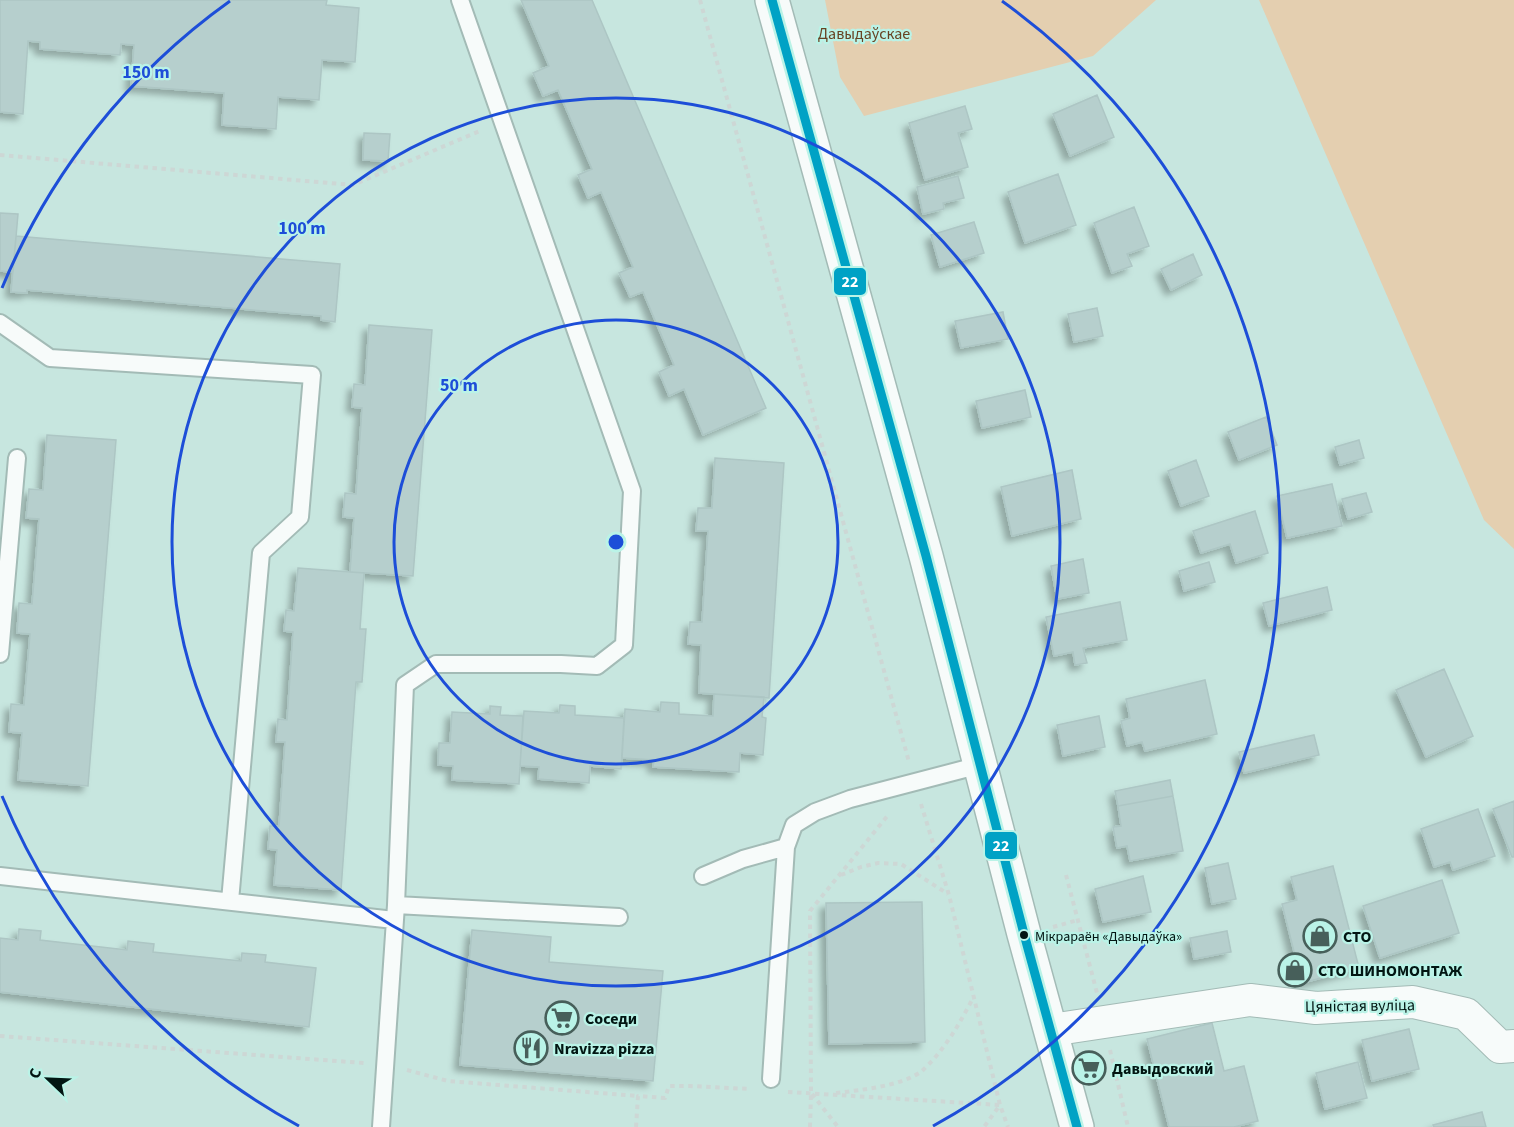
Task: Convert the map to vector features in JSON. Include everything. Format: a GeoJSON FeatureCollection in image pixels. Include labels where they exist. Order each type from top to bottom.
{"type":"FeatureCollection","features":[{"type":"Feature","properties":{"kind":"main road"},"geometry":{"type":"LineString","coordinates":[[772,0],[927,556],[1024,934],[1077,1127]]}},
{"type":"Feature","properties":{"kind":"street","name":"Цяністая вуліца"},"geometry":{"type":"LineString","coordinates":[[1051,1030],[1250,1000],[1316,1008],[1413,1002],[1466,1014],[1500,1047],[1514,1046]]}},
{"type":"Feature","properties":{"kind":"lane"},"geometry":{"type":"LineString","coordinates":[[381,1127],[395,913],[405,685],[436,664],[597,666],[624,645],[632,491],[460,0]]}},
{"type":"Feature","properties":{"kind":"lane"},"geometry":{"type":"LineString","coordinates":[[0,323],[50,358],[312,375],[300,517],[261,553],[230,901]]}},
{"type":"Feature","properties":{"kind":"lane"},"geometry":{"type":"LineString","coordinates":[[0,654],[4,556],[17,458]]}},
{"type":"Feature","properties":{"kind":"lane"},"geometry":{"type":"LineString","coordinates":[[774,1085],[786,847],[794,825],[815,812],[850,799],[980,765]]}},
{"type":"Feature","properties":{"kind":"lane"},"geometry":{"type":"LineString","coordinates":[[703,876],[743,859],[786,847]]}},
{"type":"Feature","properties":{"kind":"lane"},"geometry":{"type":"LineString","coordinates":[[0,876],[230,901],[395,913],[619,917]]}},
{"type":"Feature","properties":{"kind":"path"},"geometry":{"type":"LineString","coordinates":[[700,0],[915,782],[949,895],[1000,1105],[1008,1127]]}},
{"type":"Feature","properties":{"kind":"path"},"geometry":{"type":"LineString","coordinates":[[0,155],[353,185],[502,121]]}},
{"type":"Feature","properties":{"kind":"path"},"geometry":{"type":"LineString","coordinates":[[810,1127],[810,912],[915,782]]}},
{"type":"Feature","properties":{"kind":"path"},"geometry":{"type":"LineString","coordinates":[[839,876],[878,863],[901,864],[949,895]]}},
{"type":"Feature","properties":{"kind":"path"},"geometry":{"type":"LineString","coordinates":[[1066,875],[1095,982]]}},
{"type":"Feature","properties":{"kind":"path"},"geometry":{"type":"LineString","coordinates":[[811,1093],[834,1093],[879,1086],[902,1080],[922,1071],[955,1032],[974,997]]}},
{"type":"Feature","properties":{"kind":"path"},"geometry":{"type":"LineString","coordinates":[[0,1036],[386,1065],[448,1081],[665,1098],[669,1086],[756,1090]]}},
{"type":"Feature","properties":{"kind":"path"},"geometry":{"type":"LineString","coordinates":[[774,1085],[811,1093],[1000,1105]]}},
{"type":"Feature","properties":{"kind":"path"},"geometry":{"type":"LineString","coordinates":[[811,1093],[838,1127]]}},
{"type":"Feature","properties":{"kind":"path"},"geometry":{"type":"LineString","coordinates":[[636,1127],[638,1096]]}},
{"type":"Feature","properties":{"kind":"path"},"geometry":{"type":"LineString","coordinates":[[984,1127],[1000,1105]]}},
{"type":"Feature","properties":{"kind":"green space","name":"Давыдаўскае"},"geometry":{"type":"Polygon","coordinates":[[[825,0],[1156,0],[1093,56],[864,116],[840,77],[825,0]]]}},
{"type":"Feature","properties":{"kind":"green space"},"geometry":{"type":"Polygon","coordinates":[[[1259,0],[1514,0],[1514,549],[1484,520],[1259,0]]]}},
{"type":"Feature","properties":{"kind":"building"},"geometry":{"type":"Polygon","coordinates":[[[0,0],[327,0],[326,5],[359,8],[355,62],[322,60],[319,100],[278,97],[276,129],[222,125],[224,93],[131,86],[134,45],[121,44],[120,55],[40,49],[40,42],[28,41],[23,114],[0,112],[0,0]]]}},
{"type":"Feature","properties":{"kind":"building"},"geometry":{"type":"Polygon","coordinates":[[[521,0],[592,0],[766,408],[703,435],[684,389],[669,396],[659,372],[674,365],[643,292],[630,297],[619,273],[633,267],[601,192],[588,198],[578,175],[592,169],[558,90],[543,96],[533,73],[549,66],[521,0]]]}},
{"type":"Feature","properties":{"kind":"building"},"geometry":{"type":"Polygon","coordinates":[[[1097,95],[1114,137],[1070,156],[1053,114],[1097,95]]]}},
{"type":"Feature","properties":{"kind":"building"},"geometry":{"type":"Polygon","coordinates":[[[965,106],[972,129],[958,133],[968,167],[925,180],[909,123],[965,106]]]}},
{"type":"Feature","properties":{"kind":"building"},"geometry":{"type":"Polygon","coordinates":[[[364,133],[390,134],[388,161],[363,160],[364,133]]]}},
{"type":"Feature","properties":{"kind":"building"},"geometry":{"type":"Polygon","coordinates":[[[1058,174],[1076,225],[1025,243],[1008,192],[1058,174]]]}},
{"type":"Feature","properties":{"kind":"building"},"geometry":{"type":"Polygon","coordinates":[[[958,176],[964,198],[943,203],[944,209],[923,214],[917,187],[958,176]]]}},
{"type":"Feature","properties":{"kind":"building"},"geometry":{"type":"Polygon","coordinates":[[[1134,207],[1149,246],[1127,254],[1132,266],[1112,273],[1094,223],[1134,207]]]}},
{"type":"Feature","properties":{"kind":"building"},"geometry":{"type":"Polygon","coordinates":[[[0,213],[18,214],[13,272],[0,271],[0,213]]]}},
{"type":"Feature","properties":{"kind":"building"},"geometry":{"type":"Polygon","coordinates":[[[974,222],[984,253],[940,267],[931,235],[974,222]]]}},
{"type":"Feature","properties":{"kind":"building"},"geometry":{"type":"Polygon","coordinates":[[[16,236],[340,264],[335,322],[321,320],[321,316],[27,290],[27,293],[11,292],[16,236]]]}},
{"type":"Feature","properties":{"kind":"building"},"geometry":{"type":"Polygon","coordinates":[[[1193,254],[1202,275],[1171,290],[1161,269],[1193,254]]]}},
{"type":"Feature","properties":{"kind":"building"},"geometry":{"type":"Polygon","coordinates":[[[1097,308],[1103,336],[1074,342],[1068,314],[1097,308]]]}},
{"type":"Feature","properties":{"kind":"building"},"geometry":{"type":"Polygon","coordinates":[[[1003,312],[1008,339],[961,348],[955,321],[1003,312]]]}},
{"type":"Feature","properties":{"kind":"building"},"geometry":{"type":"Polygon","coordinates":[[[369,325],[432,330],[413,576],[350,572],[354,518],[343,517],[345,493],[356,494],[362,408],[352,407],[354,384],[365,385],[369,325]]]}},
{"type":"Feature","properties":{"kind":"building"},"geometry":{"type":"Polygon","coordinates":[[[1025,390],[1031,417],[982,428],[976,401],[1025,390]]]}},
{"type":"Feature","properties":{"kind":"building"},"geometry":{"type":"Polygon","coordinates":[[[1266,417],[1277,445],[1239,460],[1228,432],[1266,417]]]}},
{"type":"Feature","properties":{"kind":"building"},"geometry":{"type":"Polygon","coordinates":[[[47,435],[116,440],[88,786],[18,780],[22,733],[9,732],[11,704],[24,705],[30,634],[17,633],[19,603],[32,604],[39,519],[26,518],[29,489],[43,490],[47,435]]]}},
{"type":"Feature","properties":{"kind":"building"},"geometry":{"type":"Polygon","coordinates":[[[1359,440],[1364,458],[1340,465],[1335,447],[1359,440]]]}},
{"type":"Feature","properties":{"kind":"building"},"geometry":{"type":"Polygon","coordinates":[[[715,458],[784,463],[769,698],[699,693],[701,645],[688,644],[690,622],[702,622],[708,531],[696,531],[698,508],[712,508],[715,458]]]}},
{"type":"Feature","properties":{"kind":"building"},"geometry":{"type":"Polygon","coordinates":[[[1196,460],[1209,496],[1181,506],[1168,471],[1196,460]]]}},
{"type":"Feature","properties":{"kind":"building"},"geometry":{"type":"Polygon","coordinates":[[[1072,470],[1081,519],[1012,536],[1001,487],[1072,470]]]}},
{"type":"Feature","properties":{"kind":"building"},"geometry":{"type":"Polygon","coordinates":[[[1332,484],[1342,526],[1287,538],[1277,496],[1332,484]]]}},
{"type":"Feature","properties":{"kind":"building"},"geometry":{"type":"Polygon","coordinates":[[[1366,493],[1372,512],[1348,519],[1342,499],[1366,493]]]}},
{"type":"Feature","properties":{"kind":"building"},"geometry":{"type":"Polygon","coordinates":[[[1255,511],[1268,553],[1236,563],[1230,544],[1201,553],[1193,531],[1255,511]]]}},
{"type":"Feature","properties":{"kind":"building"},"geometry":{"type":"Polygon","coordinates":[[[1083,559],[1089,593],[1057,599],[1051,566],[1083,559]]]}},
{"type":"Feature","properties":{"kind":"building"},"geometry":{"type":"Polygon","coordinates":[[[1209,562],[1215,582],[1184,591],[1179,571],[1209,562]]]}},
{"type":"Feature","properties":{"kind":"building"},"geometry":{"type":"Polygon","coordinates":[[[298,568],[364,573],[360,629],[366,629],[362,682],[356,682],[341,890],[274,885],[277,850],[268,849],[270,826],[279,826],[285,742],[276,742],[278,719],[287,720],[293,632],[284,631],[286,610],[294,611],[298,568]]]}},
{"type":"Feature","properties":{"kind":"building"},"geometry":{"type":"Polygon","coordinates":[[[1327,587],[1332,610],[1269,626],[1263,603],[1327,587]]]}},
{"type":"Feature","properties":{"kind":"building"},"geometry":{"type":"Polygon","coordinates":[[[1120,602],[1127,640],[1083,648],[1087,663],[1075,665],[1073,652],[1054,656],[1046,617],[1120,602]]]}},
{"type":"Feature","properties":{"kind":"building"},"geometry":{"type":"Polygon","coordinates":[[[1444,669],[1473,736],[1426,757],[1396,690],[1444,669]]]}},
{"type":"Feature","properties":{"kind":"building"},"geometry":{"type":"Polygon","coordinates":[[[1205,680],[1217,734],[1145,751],[1142,742],[1127,746],[1121,721],[1130,718],[1126,699],[1205,680]]]}},
{"type":"Feature","properties":{"kind":"building"},"geometry":{"type":"Polygon","coordinates":[[[714,694],[764,697],[762,717],[766,718],[763,755],[740,753],[739,772],[653,767],[654,760],[622,758],[625,709],[660,712],[661,702],[679,703],[679,714],[713,716],[714,694]]]}},
{"type":"Feature","properties":{"kind":"building"},"geometry":{"type":"Polygon","coordinates":[[[560,705],[575,706],[575,715],[624,718],[621,769],[590,766],[589,783],[538,779],[539,767],[520,766],[524,711],[559,713],[560,705]]]}},
{"type":"Feature","properties":{"kind":"building"},"geometry":{"type":"Polygon","coordinates":[[[490,706],[501,707],[500,715],[523,716],[519,784],[452,780],[453,766],[438,765],[439,743],[450,743],[452,712],[490,714],[490,706]]]}},
{"type":"Feature","properties":{"kind":"building"},"geometry":{"type":"Polygon","coordinates":[[[1099,716],[1105,747],[1063,756],[1057,725],[1099,716]]]}},
{"type":"Feature","properties":{"kind":"building"},"geometry":{"type":"Polygon","coordinates":[[[1314,735],[1319,755],[1244,773],[1239,752],[1314,735]]]}},
{"type":"Feature","properties":{"kind":"building"},"geometry":{"type":"Polygon","coordinates":[[[1170,780],[1173,796],[1118,806],[1115,791],[1170,780]]]}},
{"type":"Feature","properties":{"kind":"building"},"geometry":{"type":"Polygon","coordinates":[[[1173,796],[1183,851],[1130,861],[1127,846],[1117,848],[1113,827],[1121,826],[1118,806],[1173,796]]]}},
{"type":"Feature","properties":{"kind":"building"},"geometry":{"type":"Polygon","coordinates":[[[1514,801],[1514,857],[1512,857],[1493,809],[1514,801]]]}},
{"type":"Feature","properties":{"kind":"building"},"geometry":{"type":"Polygon","coordinates":[[[1478,809],[1495,856],[1453,870],[1450,862],[1434,867],[1421,829],[1478,809]]]}},
{"type":"Feature","properties":{"kind":"building"},"geometry":{"type":"Polygon","coordinates":[[[1228,863],[1236,899],[1212,904],[1205,868],[1228,863]]]}},
{"type":"Feature","properties":{"kind":"building","name":"СТО"},"geometry":{"type":"Polygon","coordinates":[[[1333,866],[1359,968],[1302,983],[1282,904],[1297,900],[1291,877],[1333,866]]]}},
{"type":"Feature","properties":{"kind":"building"},"geometry":{"type":"Polygon","coordinates":[[[1143,876],[1151,912],[1103,922],[1095,889],[1143,876]]]}},
{"type":"Feature","properties":{"kind":"building"},"geometry":{"type":"Polygon","coordinates":[[[1442,880],[1459,933],[1380,958],[1363,906],[1442,880]]]}},
{"type":"Feature","properties":{"kind":"building"},"geometry":{"type":"Polygon","coordinates":[[[922,902],[925,1042],[829,1044],[826,903],[922,902]]]}},
{"type":"Feature","properties":{"kind":"building"},"geometry":{"type":"Polygon","coordinates":[[[19,929],[41,931],[40,940],[127,950],[128,941],[154,944],[153,952],[241,961],[242,953],[266,955],[265,962],[316,968],[309,1027],[0,992],[0,938],[18,940],[19,929]]]}},
{"type":"Feature","properties":{"kind":"building","name":"Соседи"},"geometry":{"type":"Polygon","coordinates":[[[472,930],[551,937],[549,962],[663,971],[653,1081],[460,1065],[472,930]]]}},
{"type":"Feature","properties":{"kind":"building"},"geometry":{"type":"Polygon","coordinates":[[[1227,931],[1231,952],[1194,959],[1190,938],[1227,931]]]}},
{"type":"Feature","properties":{"kind":"building"},"geometry":{"type":"Polygon","coordinates":[[[1212,1023],[1224,1071],[1244,1066],[1258,1121],[1234,1127],[1169,1127],[1147,1039],[1212,1023]]]}},
{"type":"Feature","properties":{"kind":"building"},"geometry":{"type":"Polygon","coordinates":[[[1409,1029],[1419,1069],[1372,1081],[1362,1040],[1409,1029]]]}},
{"type":"Feature","properties":{"kind":"building"},"geometry":{"type":"Polygon","coordinates":[[[1358,1062],[1367,1098],[1325,1109],[1316,1073],[1358,1062]]]}},
{"type":"Feature","properties":{"kind":"building"},"geometry":{"type":"Polygon","coordinates":[[[1482,1112],[1486,1127],[1434,1127],[1433,1125],[1482,1112]]]}},
{"type":"Feature","properties":{"kind":"transit line","name":"22"},"geometry":{"type":"LineString","coordinates":[[772,0],[926,556],[1024,934],[1077,1127]]}},
{"type":"Feature","properties":{"kind":"place","name":"Мікрараён «Давыдаўка»"},"geometry":{"type":"Point","coordinates":[1024,935]}},
{"type":"Feature","properties":{"kind":"place","name":"СТО"},"geometry":{"type":"Point","coordinates":[1320,936]}},
{"type":"Feature","properties":{"kind":"place","name":"СТО ШИНОМОНТАЖ"},"geometry":{"type":"Point","coordinates":[1295,970]}},
{"type":"Feature","properties":{"kind":"place","name":"Соседи"},"geometry":{"type":"Point","coordinates":[562,1018]}},
{"type":"Feature","properties":{"kind":"place","name":"Nravizza pizza"},"geometry":{"type":"Point","coordinates":[531,1048]}},
{"type":"Feature","properties":{"kind":"place","name":"Давыдовский"},"geometry":{"type":"Point","coordinates":[1089,1068]}}]}
